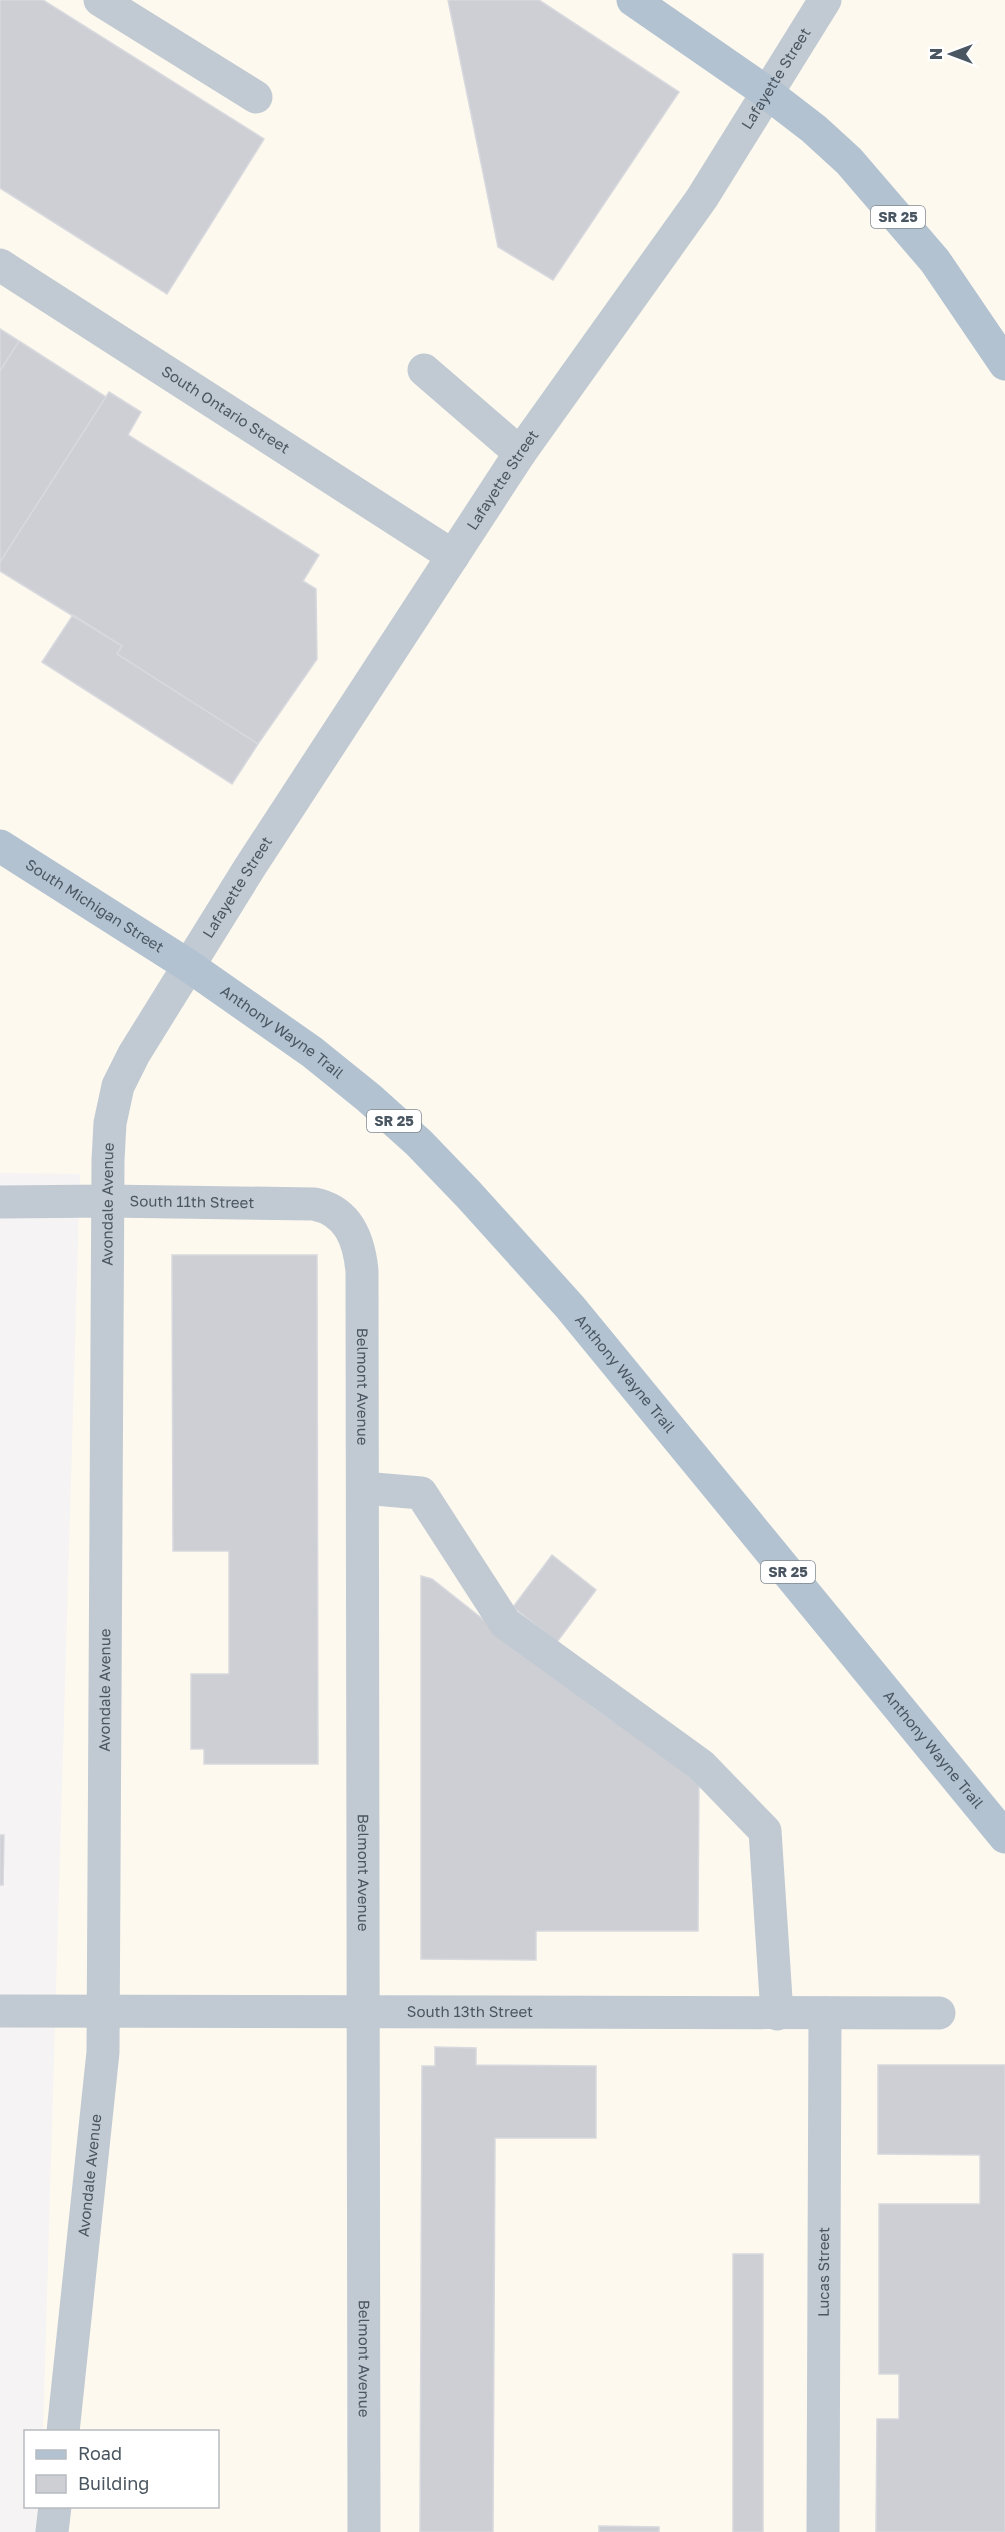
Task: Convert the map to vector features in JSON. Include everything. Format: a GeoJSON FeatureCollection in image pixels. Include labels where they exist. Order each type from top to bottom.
{"type":"FeatureCollection","features":[{"type":"Feature","properties":{"kind":"main road","name":"SR 25"},"geometry":{"type":"LineString","coordinates":[[633,0],[766,92],[823,137],[849,161],[935,261],[1005,364]]}},
{"type":"Feature","properties":{"kind":"main road","name":"South Michigan Street"},"geometry":{"type":"LineString","coordinates":[[0,846],[189,966]]}},
{"type":"Feature","properties":{"kind":"main road","name":"Anthony Wayne Trail"},"geometry":{"type":"LineString","coordinates":[[189,966],[312,1052],[369,1098],[419,1143],[469,1195],[570,1307],[1005,1837]]}},
{"type":"Feature","properties":{"kind":"street"},"geometry":{"type":"LineString","coordinates":[[100,0],[256,97]]}},
{"type":"Feature","properties":{"kind":"street","name":"Lafayette Street"},"geometry":{"type":"LineString","coordinates":[[189,966],[250,867],[520,453],[725,164],[766,92],[825,0]]}},
{"type":"Feature","properties":{"kind":"street","name":"South Ontario Street"},"geometry":{"type":"LineString","coordinates":[[0,265],[453,556]]}},
{"type":"Feature","properties":{"kind":"street"},"geometry":{"type":"LineString","coordinates":[[424,370],[520,453]]}},
{"type":"Feature","properties":{"kind":"street","name":"Avondale Avenue"},"geometry":{"type":"LineString","coordinates":[[63,2430],[103,2052],[110,1123],[118,1086],[134,1054],[189,966]]}},
{"type":"Feature","properties":{"kind":"street","name":"South 11th Street"},"geometry":{"type":"LineString","coordinates":[[0,1202],[314,1204],[332,1209],[343,1217]]}},
{"type":"Feature","properties":{"kind":"street","name":"Belmont Avenue"},"geometry":{"type":"LineString","coordinates":[[343,1217],[351,1229],[360,1254],[362,1271],[364,2532]]}},
{"type":"Feature","properties":{"kind":"street"},"geometry":{"type":"LineString","coordinates":[[363,1488],[421,1493],[505,1623],[701,1765],[765,1831],[777,2014]]}},
{"type":"Feature","properties":{"kind":"street","name":"South 13th Street"},"geometry":{"type":"LineString","coordinates":[[0,2011],[939,2013]]}},
{"type":"Feature","properties":{"kind":"street","name":"Lucas Street"},"geometry":{"type":"LineString","coordinates":[[823,2532],[825,2013]]}},
{"type":"Feature","properties":{"kind":"street"},"geometry":{"type":"LineString","coordinates":[[52,2532],[55,2508]]}},
{"type":"Feature","properties":{"kind":"shaded area"},"geometry":{"type":"Polygon","coordinates":[[[0,0],[1005,0],[1005,2532],[40,2532],[41,2508],[219,2508],[219,2430],[43,2430],[80,1174],[0,1173],[0,0]]]}},
{"type":"Feature","properties":{"kind":"building"},"geometry":{"type":"Polygon","coordinates":[[[0,0],[43,0],[264,139],[167,294],[0,188],[0,0]]]}},
{"type":"Feature","properties":{"kind":"building"},"geometry":{"type":"Polygon","coordinates":[[[448,0],[539,0],[679,92],[553,280],[498,247],[448,0]]]}},
{"type":"Feature","properties":{"kind":"building"},"geometry":{"type":"Polygon","coordinates":[[[0,329],[19,341],[0,371],[0,329]]]}},
{"type":"Feature","properties":{"kind":"building"},"geometry":{"type":"Polygon","coordinates":[[[19,341],[106,397],[0,562],[0,371],[19,341]]]}},
{"type":"Feature","properties":{"kind":"building"},"geometry":{"type":"Polygon","coordinates":[[[109,392],[141,412],[128,435],[319,555],[303,581],[316,589],[317,659],[258,744],[117,654],[122,646],[0,571],[0,562],[109,392]]]}},
{"type":"Feature","properties":{"kind":"building"},"geometry":{"type":"Polygon","coordinates":[[[73,615],[122,646],[117,654],[258,744],[232,784],[42,662],[73,615]]]}},
{"type":"Feature","properties":{"kind":"building"},"geometry":{"type":"Polygon","coordinates":[[[172,1255],[317,1255],[318,1764],[204,1764],[204,1749],[191,1749],[191,1674],[229,1674],[229,1551],[173,1551],[172,1255]]]}},
{"type":"Feature","properties":{"kind":"building"},"geometry":{"type":"Polygon","coordinates":[[[552,1555],[596,1590],[557,1642],[513,1607],[552,1555]]]}},
{"type":"Feature","properties":{"kind":"building"},"geometry":{"type":"Polygon","coordinates":[[[421,1576],[432,1579],[596,1709],[699,1778],[698,1931],[536,1931],[536,1960],[421,1959],[421,1576]]]}},
{"type":"Feature","properties":{"kind":"building"},"geometry":{"type":"Polygon","coordinates":[[[0,1835],[4,1835],[3,1885],[0,1885],[0,1835]]]}},
{"type":"Feature","properties":{"kind":"building"},"geometry":{"type":"Polygon","coordinates":[[[435,2047],[476,2048],[476,2065],[596,2066],[596,2138],[495,2138],[493,2532],[420,2532],[422,2066],[435,2066],[435,2047]]]}},
{"type":"Feature","properties":{"kind":"building"},"geometry":{"type":"Polygon","coordinates":[[[878,2065],[1005,2065],[1005,2532],[876,2532],[877,2419],[899,2419],[899,2374],[879,2374],[879,2204],[980,2204],[980,2155],[878,2154],[878,2065]]]}},
{"type":"Feature","properties":{"kind":"building"},"geometry":{"type":"Polygon","coordinates":[[[733,2254],[763,2254],[763,2532],[733,2532],[733,2254]]]}},
{"type":"Feature","properties":{"kind":"building"},"geometry":{"type":"Polygon","coordinates":[[[599,2526],[659,2527],[659,2532],[599,2532],[599,2526]]]}}]}
